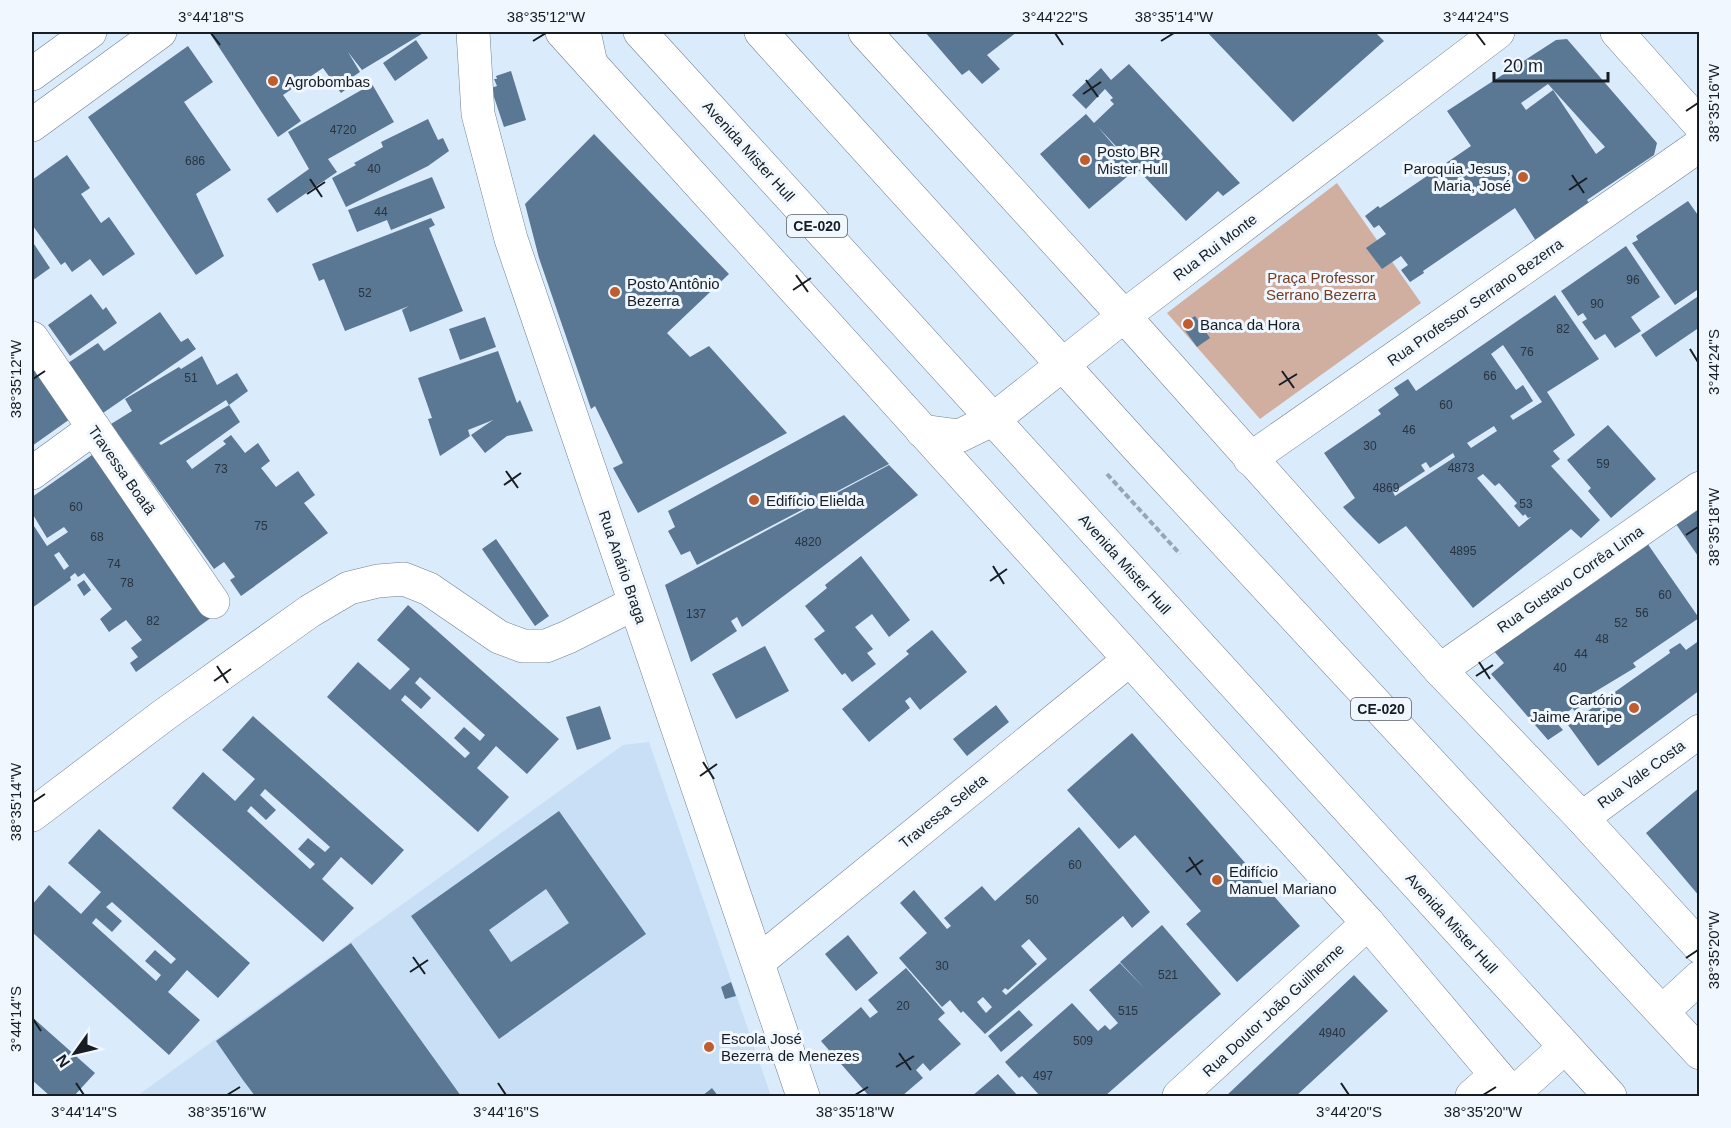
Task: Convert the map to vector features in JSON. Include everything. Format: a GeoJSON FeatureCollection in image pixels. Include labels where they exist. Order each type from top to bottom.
{"type":"FeatureCollection","features":[{"type":"Feature","properties":{"kind":"main road"},"geometry":{"type":"LineString","coordinates":[[32,74],[90,32]]}},
{"type":"Feature","properties":{"kind":"main road"},"geometry":{"type":"LineString","coordinates":[[32,125],[160,32]]}},
{"type":"Feature","properties":{"kind":"main road","name":"Rua Anário Braga"},"geometry":{"type":"LineString","coordinates":[[473,32],[478,114],[511,238],[803,1096]]}},
{"type":"Feature","properties":{"kind":"main road"},"geometry":{"type":"LineString","coordinates":[[562,32],[1368,923],[1507,1089]]}},
{"type":"Feature","properties":{"kind":"main road"},"geometry":{"type":"LineString","coordinates":[[584,32],[591,64]]}},
{"type":"Feature","properties":{"kind":"main road","name":"Avenida Mister Hull"},"geometry":{"type":"LineString","coordinates":[[640,32],[1610,1096]]}},
{"type":"Feature","properties":{"kind":"main road","name":"CE-020"},"geometry":{"type":"LineString","coordinates":[[761,32],[1064,366],[1700,1053]]}},
{"type":"Feature","properties":{"kind":"main road"},"geometry":{"type":"LineString","coordinates":[[866,32],[1124,316],[1440,670],[1582,818],[1700,947]]}},
{"type":"Feature","properties":{"kind":"main road","name":"Rua Rui Monte"},"geometry":{"type":"LineString","coordinates":[[922,431],[959,436],[994,419],[1064,366],[1124,316],[1498,32]]}},
{"type":"Feature","properties":{"kind":"main road"},"geometry":{"type":"LineString","coordinates":[[1617,32],[1700,125]]}},
{"type":"Feature","properties":{"kind":"main road","name":"Rua Professor Serrano Bezerra"},"geometry":{"type":"LineString","coordinates":[[1250,459],[1700,145]]}},
{"type":"Feature","properties":{"kind":"main road","name":"Travessa Boatã"},"geometry":{"type":"LineString","coordinates":[[32,338],[213,602]]}},
{"type":"Feature","properties":{"kind":"main road"},"geometry":{"type":"LineString","coordinates":[[32,473],[94,428]]}},
{"type":"Feature","properties":{"kind":"main road","name":"Rua Gustavo Corrêa Lima"},"geometry":{"type":"LineString","coordinates":[[1440,670],[1700,488]]}},
{"type":"Feature","properties":{"kind":"main road"},"geometry":{"type":"LineString","coordinates":[[32,815],[184,701],[310,611],[349,588],[378,581],[404,579],[429,589],[499,637],[523,646],[546,646],[568,638],[635,603]]}},
{"type":"Feature","properties":{"kind":"main road","name":"Travessa Seleta"},"geometry":{"type":"LineString","coordinates":[[758,962],[1129,660]]}},
{"type":"Feature","properties":{"kind":"main road","name":"Rua Vale Costa"},"geometry":{"type":"LineString","coordinates":[[1582,818],[1700,731]]}},
{"type":"Feature","properties":{"kind":"main road","name":"Rua Doutor João Guilherme"},"geometry":{"type":"LineString","coordinates":[[1179,1096],[1368,923]]}},
{"type":"Feature","properties":{"kind":"main road"},"geometry":{"type":"LineString","coordinates":[[1663,1011],[1700,977]]}},
{"type":"Feature","properties":{"kind":"main road"},"geometry":{"type":"LineString","coordinates":[[1472,1096],[1507,1089],[1565,1047]]}},
{"type":"Feature","properties":{"kind":"path"},"geometry":{"type":"LineString","coordinates":[[1107,474],[1180,554]]}},
{"type":"Feature","properties":{"kind":"shaded area"},"geometry":{"type":"Polygon","coordinates":[[[649,742],[771,1096],[137,1096],[623,745],[649,742]]]}},
{"type":"Feature","properties":{"kind":"green space","name":"Praça Professor Serrano Bezerra"},"geometry":{"type":"Polygon","coordinates":[[[1337,183],[1421,303],[1260,419],[1167,313],[1337,183]]]}},
{"type":"Feature","properties":{"kind":"building","name":"Agrobombas"},"geometry":{"type":"Polygon","coordinates":[[[209,32],[425,32],[362,70],[348,52],[360,72],[348,80],[352,85],[341,93],[323,68],[283,95],[301,121],[278,137],[209,32]]]}},
{"type":"Feature","properties":{"kind":"building"},"geometry":{"type":"Polygon","coordinates":[[[925,32],[1017,32],[987,55],[1000,69],[982,84],[969,70],[962,75],[925,32]]]}},
{"type":"Feature","properties":{"kind":"building"},"geometry":{"type":"Polygon","coordinates":[[[1207,32],[1375,32],[1384,41],[1293,122],[1207,32]]]}},
{"type":"Feature","properties":{"kind":"building","name":"Paroquia Jesus, Maria, José"},"geometry":{"type":"Polygon","coordinates":[[[1567,39],[1657,143],[1654,155],[1587,200],[1592,207],[1538,244],[1515,208],[1410,282],[1401,270],[1408,265],[1401,256],[1382,269],[1366,248],[1386,234],[1379,225],[1374,228],[1365,216],[1471,146],[1447,111],[1556,40],[1567,39]],[[1548,84],[1521,103],[1526,110],[1553,90],[1596,154],[1605,147],[1548,84]]]}},
{"type":"Feature","properties":{"kind":"building"},"geometry":{"type":"Polygon","coordinates":[[[416,40],[428,58],[395,81],[383,63],[416,40]]]}},
{"type":"Feature","properties":{"kind":"building"},"geometry":{"type":"Polygon","coordinates":[[[188,46],[213,82],[184,102],[231,170],[196,194],[224,256],[196,275],[88,117],[188,46]]]}},
{"type":"Feature","properties":{"kind":"building"},"geometry":{"type":"Polygon","coordinates":[[[1129,64],[1240,183],[1223,196],[1218,191],[1186,221],[1097,126],[1135,170],[1089,209],[1040,154],[1086,114],[1094,123],[1114,104],[1110,100],[1113,98],[1105,89],[1086,109],[1072,95],[1101,68],[1111,80],[1129,64]]]}},
{"type":"Feature","properties":{"kind":"building"},"geometry":{"type":"Polygon","coordinates":[[[511,71],[526,120],[504,127],[491,88],[497,86],[494,79],[497,79],[496,76],[511,71]]]}},
{"type":"Feature","properties":{"kind":"building"},"geometry":{"type":"Polygon","coordinates":[[[372,84],[394,122],[328,159],[337,172],[277,213],[267,199],[309,169],[288,132],[372,84]]]}},
{"type":"Feature","properties":{"kind":"building"},"geometry":{"type":"Polygon","coordinates":[[[428,119],[438,140],[443,138],[449,151],[428,166],[346,207],[332,178],[383,147],[381,142],[428,119]]]}},
{"type":"Feature","properties":{"kind":"building"},"geometry":{"type":"Polygon","coordinates":[[[594,134],[729,274],[667,333],[690,357],[709,346],[787,433],[638,513],[613,468],[623,463],[595,406],[591,409],[539,258],[525,204],[594,134]]]}},
{"type":"Feature","properties":{"kind":"building"},"geometry":{"type":"Polygon","coordinates":[[[67,155],[90,188],[81,194],[101,223],[109,217],[135,254],[103,276],[90,259],[72,272],[65,262],[61,265],[33,226],[32,228],[32,180],[67,155]]]}},
{"type":"Feature","properties":{"kind":"building"},"geometry":{"type":"Polygon","coordinates":[[[432,177],[445,208],[391,230],[387,220],[357,232],[348,210],[432,177]]]}},
{"type":"Feature","properties":{"kind":"building"},"geometry":{"type":"Polygon","coordinates":[[[1688,201],[1700,218],[1700,288],[1675,305],[1632,243],[1638,240],[1636,236],[1688,201]]]}},
{"type":"Feature","properties":{"kind":"building"},"geometry":{"type":"Polygon","coordinates":[[[431,218],[435,225],[429,228],[463,311],[410,332],[402,310],[409,306],[345,331],[324,279],[319,281],[312,264],[431,218]]]}},
{"type":"Feature","properties":{"kind":"building"},"geometry":{"type":"Polygon","coordinates":[[[32,241],[50,268],[32,281],[32,241]]]}},
{"type":"Feature","properties":{"kind":"building"},"geometry":{"type":"Polygon","coordinates":[[[1626,246],[1660,297],[1631,317],[1641,331],[1615,348],[1605,334],[1595,340],[1582,322],[1587,319],[1583,313],[1578,316],[1561,291],[1626,246]]]}},
{"type":"Feature","properties":{"kind":"building"},"geometry":{"type":"Polygon","coordinates":[[[91,294],[103,310],[106,307],[117,323],[70,356],[48,325],[91,294]]]}},
{"type":"Feature","properties":{"kind":"building"},"geometry":{"type":"Polygon","coordinates":[[[1555,295],[1599,359],[1547,392],[1575,435],[1553,451],[1560,459],[1551,466],[1600,520],[1581,538],[1571,529],[1473,608],[1406,526],[1379,544],[1343,507],[1355,498],[1324,453],[1381,414],[1378,410],[1399,395],[1394,388],[1408,379],[1416,391],[1555,295]],[[1503,345],[1491,354],[1516,390],[1523,385],[1533,401],[1510,416],[1513,420],[1542,402],[1503,345]],[[1494,426],[1467,443],[1471,448],[1497,431],[1494,426]],[[1453,453],[1430,468],[1426,462],[1421,465],[1425,471],[1393,492],[1395,496],[1455,457],[1453,453]],[[1483,474],[1477,478],[1519,527],[1531,517],[1528,518],[1525,514],[1523,516],[1514,506],[1517,503],[1499,483],[1495,486],[1483,474]]]}},
{"type":"Feature","properties":{"kind":"building"},"geometry":{"type":"Polygon","coordinates":[[[1700,295],[1700,327],[1656,357],[1641,335],[1700,295]]]}},
{"type":"Feature","properties":{"kind":"building"},"geometry":{"type":"Polygon","coordinates":[[[160,312],[181,342],[188,338],[196,349],[103,413],[68,363],[98,343],[104,351],[160,312]]]}},
{"type":"Feature","properties":{"kind":"building"},"geometry":{"type":"Polygon","coordinates":[[[1195,316],[1210,338],[1197,347],[1181,325],[1195,316]]]}},
{"type":"Feature","properties":{"kind":"building"},"geometry":{"type":"Polygon","coordinates":[[[485,317],[496,347],[460,360],[449,329],[485,317]]]}},
{"type":"Feature","properties":{"kind":"building"},"geometry":{"type":"Polygon","coordinates":[[[498,351],[517,403],[520,400],[533,431],[507,436],[485,453],[471,435],[493,420],[468,430],[470,436],[440,456],[428,419],[432,418],[418,378],[498,351]]]}},
{"type":"Feature","properties":{"kind":"building"},"geometry":{"type":"Polygon","coordinates":[[[202,356],[217,385],[237,373],[248,391],[229,405],[240,422],[186,461],[192,469],[226,444],[223,441],[231,435],[245,453],[258,443],[270,461],[261,468],[276,487],[298,471],[315,495],[304,503],[328,533],[241,596],[230,580],[235,577],[224,562],[214,569],[111,424],[132,411],[125,399],[202,356]],[[226,400],[159,443],[161,445],[229,405],[226,400]]]}},
{"type":"Feature","properties":{"kind":"building"},"geometry":{"type":"Polygon","coordinates":[[[32,364],[70,419],[32,446],[32,364]]]}},
{"type":"Feature","properties":{"kind":"building","name":"Edifício Elielda"},"geometry":{"type":"Polygon","coordinates":[[[844,415],[889,464],[697,565],[690,551],[681,555],[668,531],[675,527],[668,511],[844,415]]]}},
{"type":"Feature","properties":{"kind":"building"},"geometry":{"type":"Polygon","coordinates":[[[1608,425],[1656,479],[1611,518],[1588,491],[1591,488],[1567,460],[1608,425]]]}},
{"type":"Feature","properties":{"kind":"building"},"geometry":{"type":"Polygon","coordinates":[[[92,455],[196,603],[212,617],[136,672],[130,663],[138,657],[131,648],[142,640],[126,620],[109,632],[100,619],[112,609],[84,573],[78,577],[75,573],[70,577],[71,580],[32,608],[32,523],[47,546],[68,532],[64,527],[47,538],[32,513],[32,497],[92,455]],[[59,552],[54,555],[64,570],[69,566],[59,552]]]}},
{"type":"Feature","properties":{"kind":"building"},"geometry":{"type":"Polygon","coordinates":[[[889,465],[918,495],[745,625],[742,627],[737,617],[731,621],[737,631],[691,662],[665,585],[889,465]]]}},
{"type":"Feature","properties":{"kind":"building"},"geometry":{"type":"Polygon","coordinates":[[[1700,507],[1700,559],[1676,524],[1700,507]]]}},
{"type":"Feature","properties":{"kind":"building"},"geometry":{"type":"Polygon","coordinates":[[[496,539],[549,616],[535,626],[482,549],[496,539]]]}},
{"type":"Feature","properties":{"kind":"building"},"geometry":{"type":"Polygon","coordinates":[[[1647,543],[1699,618],[1633,663],[1636,667],[1593,693],[1595,696],[1574,711],[1573,708],[1555,721],[1563,730],[1548,740],[1491,674],[1504,663],[1493,650],[1647,543]]]}},
{"type":"Feature","properties":{"kind":"building"},"geometry":{"type":"Polygon","coordinates":[[[861,556],[910,620],[889,637],[872,614],[855,627],[873,649],[867,653],[876,664],[852,682],[845,673],[842,675],[814,639],[825,631],[805,606],[827,588],[825,585],[861,556]]]}},
{"type":"Feature","properties":{"kind":"building"},"geometry":{"type":"Polygon","coordinates":[[[84,580],[91,590],[84,596],[77,585],[84,580]]]}},
{"type":"Feature","properties":{"kind":"building"},"geometry":{"type":"Polygon","coordinates":[[[408,605],[559,739],[527,774],[496,746],[477,768],[509,797],[478,832],[327,697],[358,662],[390,690],[410,669],[377,640],[408,605]],[[420,677],[415,683],[431,698],[421,709],[405,695],[401,700],[465,758],[470,753],[454,738],[464,727],[480,741],[485,735],[420,677]]]}},
{"type":"Feature","properties":{"kind":"building"},"geometry":{"type":"Polygon","coordinates":[[[932,630],[967,672],[920,710],[910,697],[905,701],[910,708],[869,742],[842,709],[909,654],[906,651],[932,630]]]}},
{"type":"Feature","properties":{"kind":"building","name":"Cartório Jaime Araripe"},"geometry":{"type":"Polygon","coordinates":[[[1700,640],[1700,690],[1598,766],[1568,725],[1670,653],[1669,650],[1680,643],[1686,650],[1700,640]]]}},
{"type":"Feature","properties":{"kind":"building"},"geometry":{"type":"Polygon","coordinates":[[[765,646],[789,691],[736,719],[712,674],[765,646]]]}},
{"type":"Feature","properties":{"kind":"building"},"geometry":{"type":"Polygon","coordinates":[[[996,705],[1009,722],[967,756],[953,739],[996,705]]]}},
{"type":"Feature","properties":{"kind":"building"},"geometry":{"type":"Polygon","coordinates":[[[600,706],[611,739],[577,750],[566,717],[600,706]]]}},
{"type":"Feature","properties":{"kind":"building"},"geometry":{"type":"Polygon","coordinates":[[[253,716],[404,850],[372,885],[341,857],[322,879],[354,908],[323,942],[172,808],[203,772],[235,801],[255,779],[222,750],[253,716]],[[265,789],[260,795],[276,810],[266,820],[251,806],[247,811],[310,869],[315,864],[298,849],[308,838],[325,852],[330,847],[265,789]]]}},
{"type":"Feature","properties":{"kind":"building","name":"Edifício Manuel Mariano"},"geometry":{"type":"Polygon","coordinates":[[[1132,733],[1300,926],[1237,982],[1186,924],[1201,911],[1135,835],[1119,849],[1067,790],[1132,733]]]}},
{"type":"Feature","properties":{"kind":"building"},"geometry":{"type":"Polygon","coordinates":[[[1700,787],[1700,897],[1646,833],[1700,787]]]}},
{"type":"Feature","properties":{"kind":"building"},"geometry":{"type":"Polygon","coordinates":[[[559,811],[646,934],[499,1039],[411,916],[559,811]],[[546,889],[489,930],[511,962],[569,923],[546,889]]]}},
{"type":"Feature","properties":{"kind":"building"},"geometry":{"type":"Polygon","coordinates":[[[1079,827],[1150,912],[1132,928],[1123,916],[985,1034],[950,1000],[942,1007],[899,958],[927,933],[900,903],[914,890],[947,929],[951,926],[944,918],[982,886],[995,901],[1079,827]],[[1029,939],[1021,946],[1037,964],[1008,990],[1005,988],[1002,991],[1006,995],[1047,959],[1029,939]],[[983,997],[977,1002],[986,1013],[992,1007],[983,997]]]}},
{"type":"Feature","properties":{"kind":"building"},"geometry":{"type":"Polygon","coordinates":[[[99,829],[250,963],[218,998],[187,970],[168,992],[200,1020],[169,1055],[32,932],[32,905],[49,885],[81,914],[101,892],[68,863],[99,829]],[[112,902],[106,907],[122,921],[112,932],[96,918],[92,923],[156,981],[161,975],[145,961],[155,950],[171,964],[176,959],[112,902]]]}},
{"type":"Feature","properties":{"kind":"building"},"geometry":{"type":"Polygon","coordinates":[[[1162,925],[1221,994],[1105,1096],[1040,1096],[1022,1076],[1019,1078],[1005,1062],[1072,1003],[1098,1031],[1105,1025],[1110,1030],[1118,1023],[1089,990],[1120,963],[1146,990],[1120,962],[1162,925]]]}},
{"type":"Feature","properties":{"kind":"building"},"geometry":{"type":"Polygon","coordinates":[[[848,935],[878,973],[856,991],[825,954],[848,935]]]}},
{"type":"Feature","properties":{"kind":"building"},"geometry":{"type":"Polygon","coordinates":[[[351,943],[461,1096],[255,1096],[243,1080],[216,1041],[351,943]]]}},
{"type":"Feature","properties":{"kind":"building"},"geometry":{"type":"Polygon","coordinates":[[[906,968],[945,1013],[938,1019],[961,1044],[930,1071],[923,1063],[916,1070],[923,1078],[902,1096],[869,1096],[821,1041],[861,1007],[870,1018],[878,1012],[868,1000],[906,968]]]}},
{"type":"Feature","properties":{"kind":"building"},"geometry":{"type":"Polygon","coordinates":[[[1354,975],[1388,1011],[1296,1096],[1226,1096],[1354,975]]]}},
{"type":"Feature","properties":{"kind":"building"},"geometry":{"type":"Polygon","coordinates":[[[731,982],[736,996],[725,999],[721,987],[731,982]]]}},
{"type":"Feature","properties":{"kind":"building"},"geometry":{"type":"Polygon","coordinates":[[[1019,1010],[1033,1025],[1001,1052],[988,1036],[1019,1010]]]}},
{"type":"Feature","properties":{"kind":"building"},"geometry":{"type":"Polygon","coordinates":[[[32,1017],[95,1073],[74,1096],[50,1096],[32,1080],[32,1017]]]}},
{"type":"Feature","properties":{"kind":"building"},"geometry":{"type":"Polygon","coordinates":[[[998,1074],[1018,1096],[972,1096],[998,1074]]]}},
{"type":"Feature","properties":{"kind":"building"},"geometry":{"type":"Polygon","coordinates":[[[712,1088],[718,1096],[702,1096],[712,1088]]]}},
{"type":"Feature","properties":{"kind":"place","name":"Agrobombas"},"geometry":{"type":"Point","coordinates":[273,81]}},
{"type":"Feature","properties":{"kind":"place","name":"Posto BR Mister Hull"},"geometry":{"type":"Point","coordinates":[1085,160]}},
{"type":"Feature","properties":{"kind":"place","name":"Paroquia Jesus, Maria, José"},"geometry":{"type":"Point","coordinates":[1523,177]}},
{"type":"Feature","properties":{"kind":"place","name":"Posto Antônio Bezerra"},"geometry":{"type":"Point","coordinates":[615,292]}},
{"type":"Feature","properties":{"kind":"place","name":"Banca da Hora"},"geometry":{"type":"Point","coordinates":[1188,324]}},
{"type":"Feature","properties":{"kind":"place","name":"Edifício Elielda"},"geometry":{"type":"Point","coordinates":[754,500]}},
{"type":"Feature","properties":{"kind":"place","name":"Cartório Jaime Araripe"},"geometry":{"type":"Point","coordinates":[1634,708]}},
{"type":"Feature","properties":{"kind":"place","name":"Edifício Manuel Mariano"},"geometry":{"type":"Point","coordinates":[1217,880]}},
{"type":"Feature","properties":{"kind":"place","name":"Escola José Bezerra de Menezes"},"geometry":{"type":"Point","coordinates":[709,1047]}}]}
